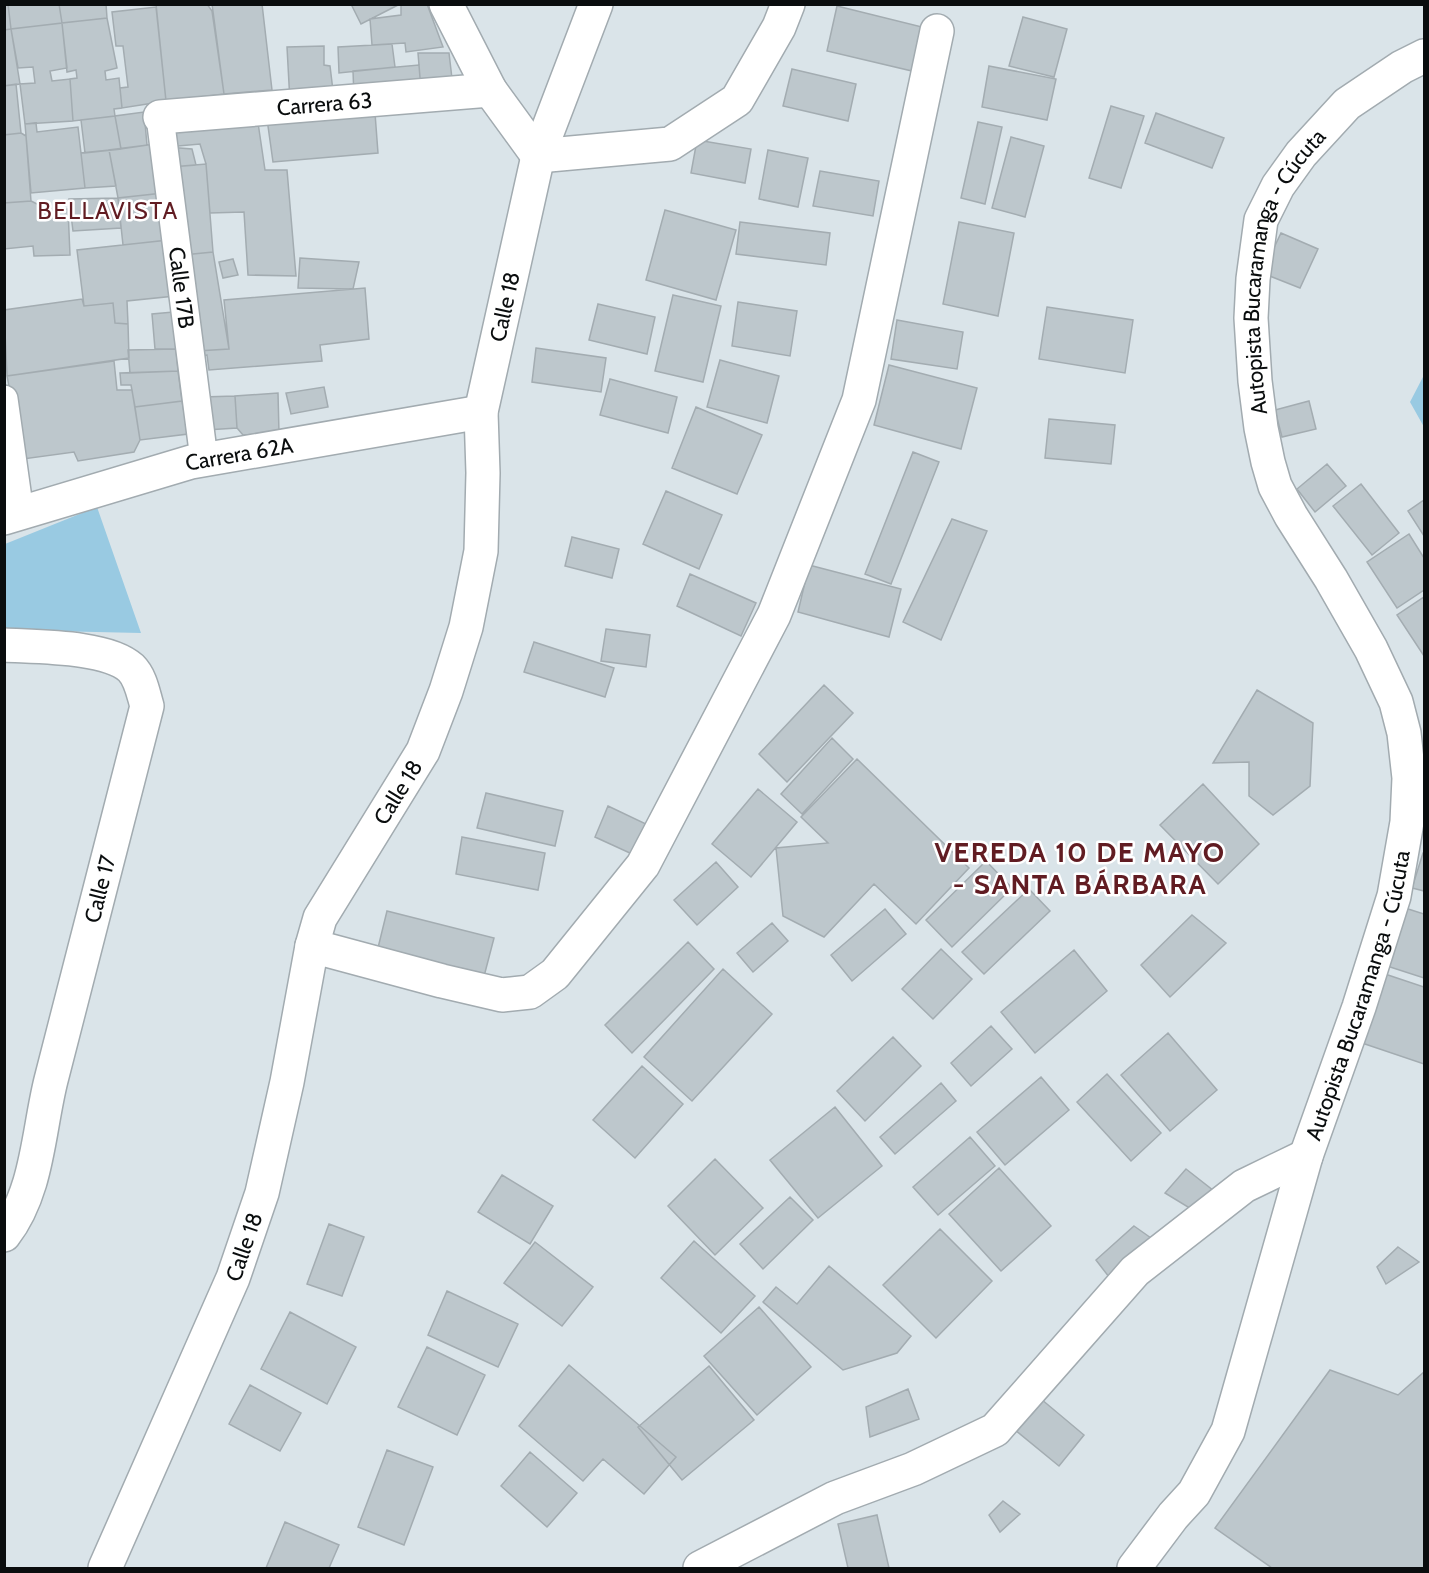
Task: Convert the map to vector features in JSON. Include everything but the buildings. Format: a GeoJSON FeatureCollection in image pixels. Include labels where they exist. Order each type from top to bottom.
{"type":"FeatureCollection","features":[{"type":"Feature","properties":{"kind":"main road"},"geometry":{"type":"LineString","coordinates":[[446,4],[490,90],[538,156],[670,144],[737,100],[779,27],[788,4]]}},
{"type":"Feature","properties":{"kind":"main road","name":"Calle 18"},"geometry":{"type":"LineString","coordinates":[[105,1569],[233,1278],[261,1192],[273,1145],[312,946],[320,918],[423,751],[446,691],[466,627],[481,551],[483,473],[481,412],[538,156],[596,4]]}},
{"type":"Feature","properties":{"kind":"main road"},"geometry":{"type":"LineString","coordinates":[[312,946],[502,995],[530,992],[555,974],[643,865],[774,615],[859,400],[937,31]]}},
{"type":"Feature","properties":{"kind":"main road","name":"Autopista Bucaramanga - Cúcuta"},"geometry":{"type":"LineString","coordinates":[[1134,1569],[1173,1516],[1194,1493],[1228,1431],[1306,1156],[1359,1007],[1394,896],[1407,822],[1409,778],[1396,702],[1385,675],[1275,486],[1268,462],[1255,381],[1251,318],[1252,279],[1261,220],[1278,186],[1301,154],[1347,104],[1402,68],[1425,56]]}},
{"type":"Feature","properties":{"kind":"main road","name":"Carrera 63"},"geometry":{"type":"LineString","coordinates":[[160,117],[490,90]]}},
{"type":"Feature","properties":{"kind":"main road","name":"Carrera 62A"},"geometry":{"type":"LineString","coordinates":[[12,516],[204,459],[481,412]]}},
{"type":"Feature","properties":{"kind":"main road","name":"Calle 17"},"geometry":{"type":"LineString","coordinates":[[4,645],[104,654],[121,661],[132,669],[141,683],[147,706],[43,1114],[30,1186],[14,1223],[4,1235]]}},
{"type":"Feature","properties":{"kind":"main road"},"geometry":{"type":"LineString","coordinates":[[700,1569],[835,1498],[913,1469],[995,1430],[1135,1271],[1244,1186],[1306,1156]]}},
{"type":"Feature","properties":{"kind":"lane","name":"Calle 17B"},"geometry":{"type":"LineString","coordinates":[[160,117],[204,459]]}},
{"type":"Feature","properties":{"kind":"lane"},"geometry":{"type":"LineString","coordinates":[[4,399],[12,516]]}},
{"type":"Feature","properties":{"kind":"shaded area"},"geometry":{"type":"Polygon","coordinates":[[[1424,375],[1424,427],[1410,402],[1424,375]]]}},
{"type":"Feature","properties":{"kind":"shaded area"},"geometry":{"type":"Polygon","coordinates":[[[97,507],[141,633],[5,630],[5,544],[97,507]]]}},
{"type":"Feature","properties":{"kind":"district","name":"BELLAVISTA"},"geometry":{"type":"Point","coordinates":[108,210]}},
{"type":"Feature","properties":{"kind":"district","name":"VEREDA 10 DE MAYO - SANTA BÁRBARA"},"geometry":{"type":"Point","coordinates":[1080,868]}}]}
